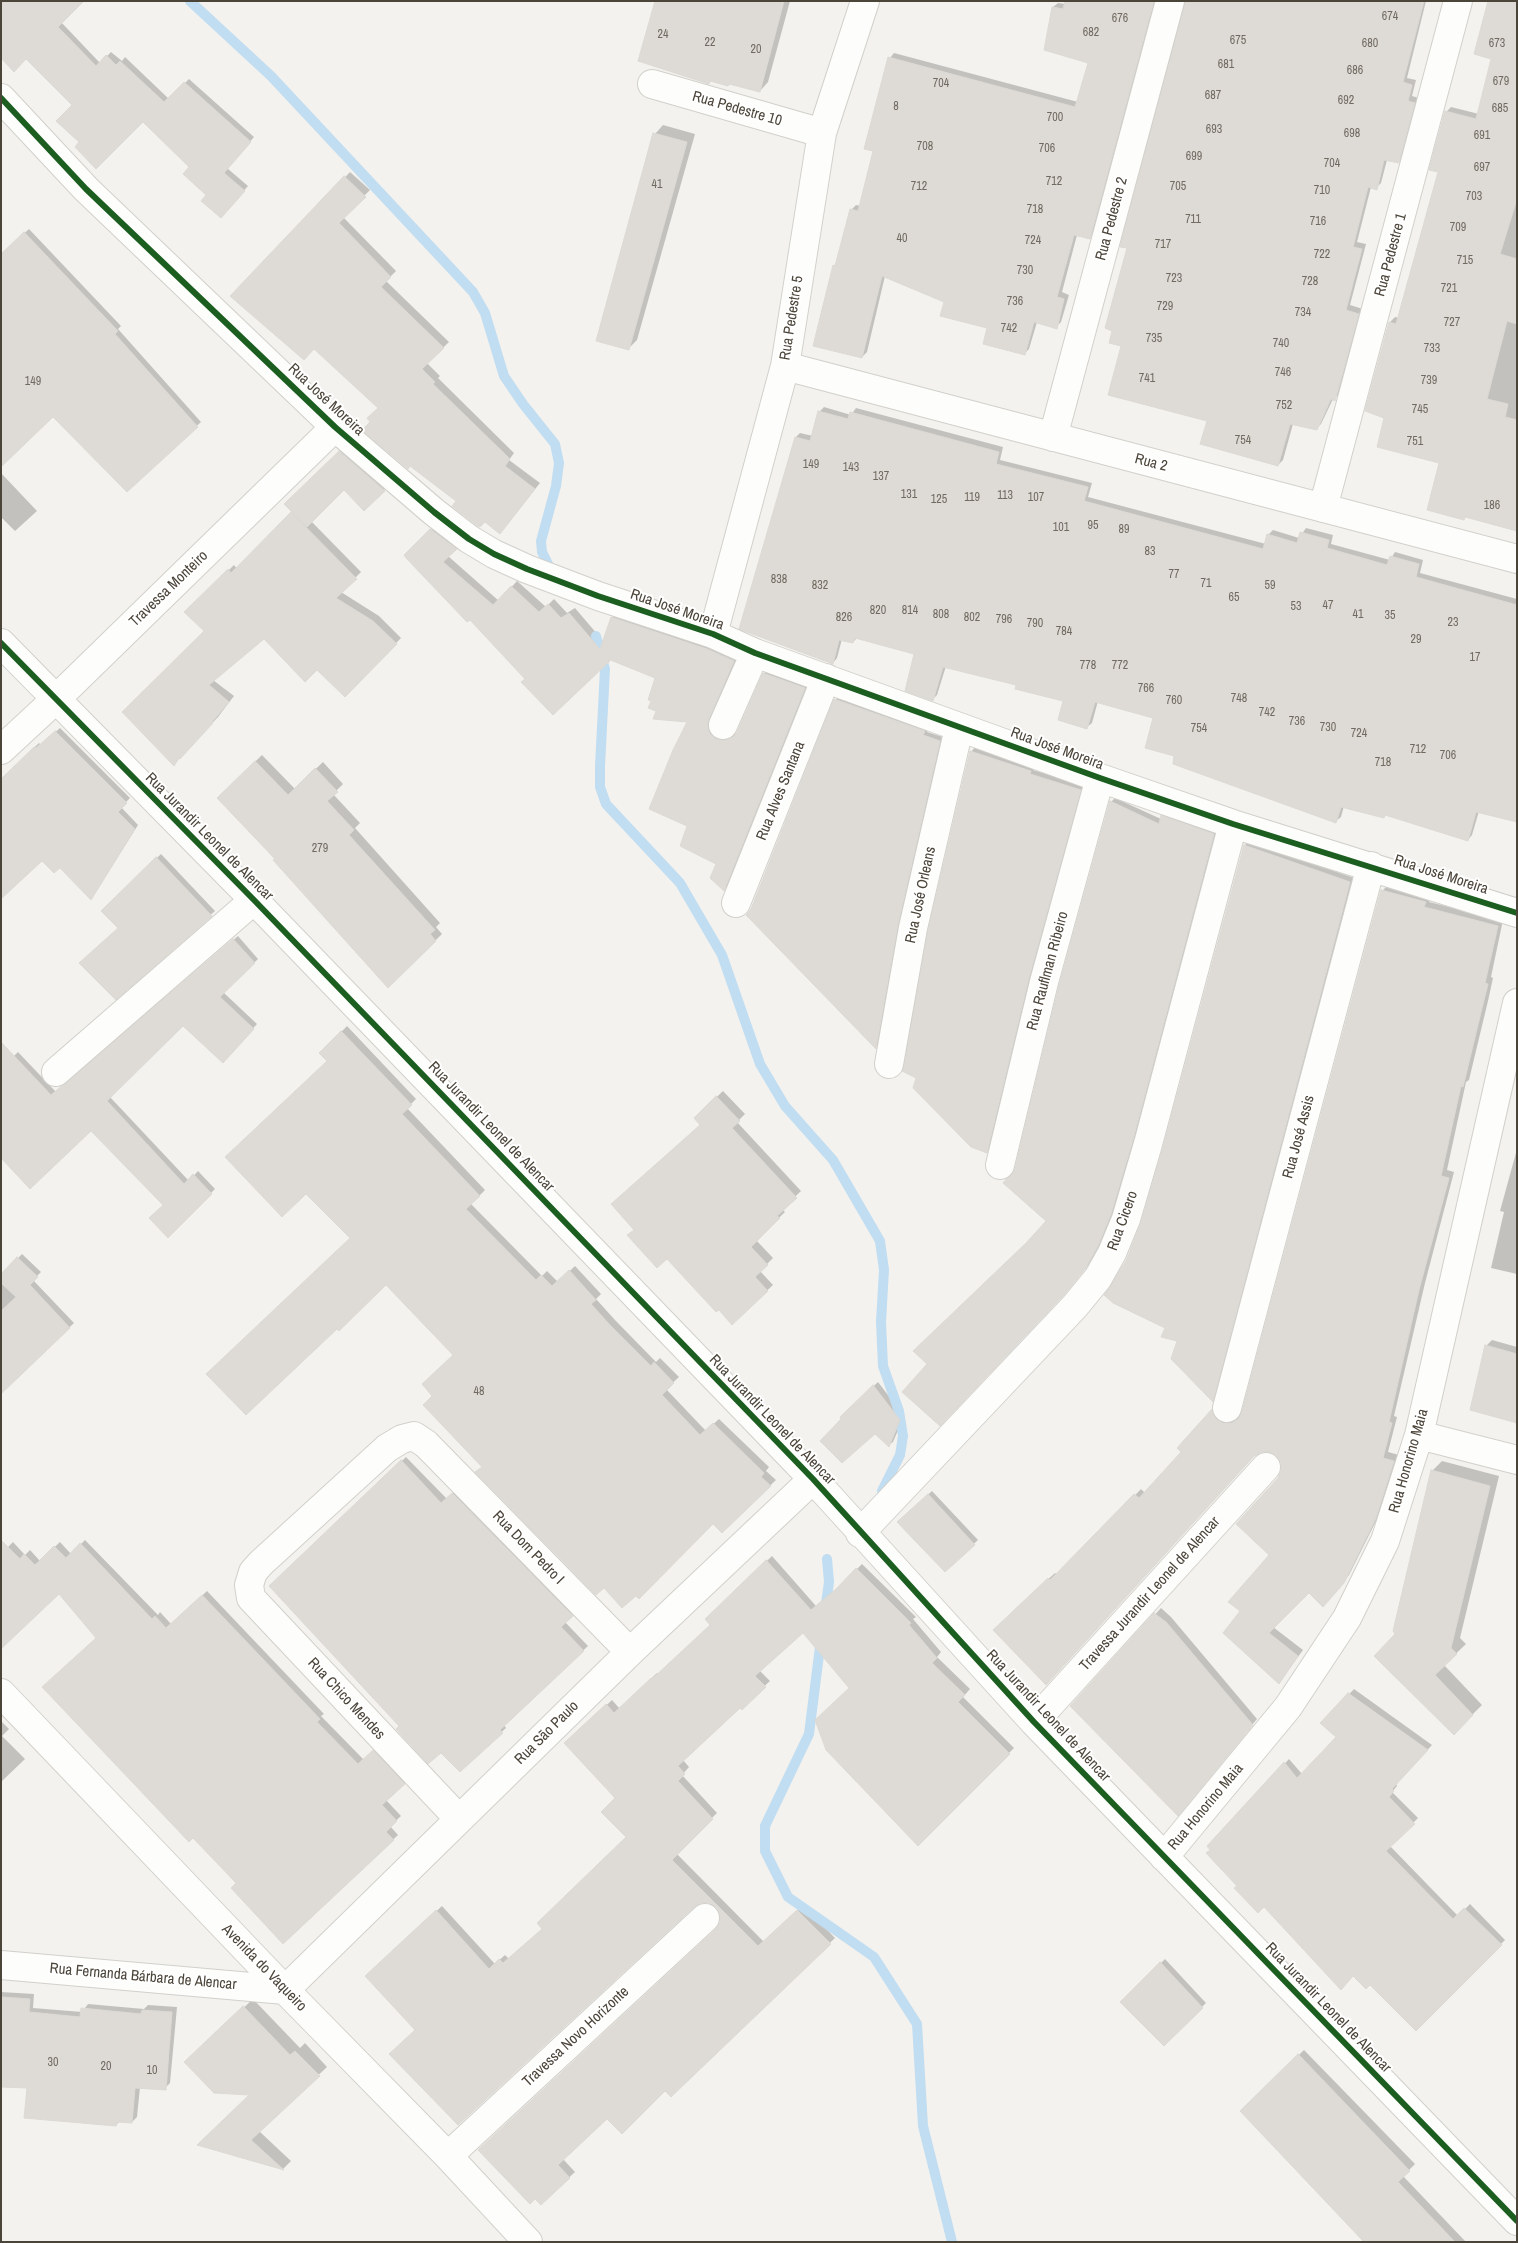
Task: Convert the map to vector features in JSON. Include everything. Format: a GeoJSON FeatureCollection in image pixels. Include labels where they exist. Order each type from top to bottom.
{"type":"FeatureCollection","features":[{"type":"Feature","properties":{"kind":"street","name":"Rua Pedestre 5"},"geometry":{"type":"LineString","coordinates":[[713,634],[785,366],[822,133],[865,1]]}},
{"type":"Feature","properties":{"kind":"street","name":"Rua Pedestre 2"},"geometry":{"type":"LineString","coordinates":[[1054,437],[1170,1]]}},
{"type":"Feature","properties":{"kind":"street","name":"Rua Pedestre 1"},"geometry":{"type":"LineString","coordinates":[[1323,508],[1458,1]]}},
{"type":"Feature","properties":{"kind":"street","name":"Rua Pedestre 10"},"geometry":{"type":"LineString","coordinates":[[652,84],[822,133]]}},
{"type":"Feature","properties":{"kind":"street","name":"Rua José Moreira"},"geometry":{"type":"LineString","coordinates":[[1,98],[86,189],[335,427],[434,512],[469,539],[527,569],[713,634],[755,653],[959,728],[1233,824],[1517,912]]}},
{"type":"Feature","properties":{"kind":"street","name":"Rua 2"},"geometry":{"type":"LineString","coordinates":[[785,366],[1517,559]]}},
{"type":"Feature","properties":{"kind":"street","name":"Travessa Monteiro"},"geometry":{"type":"LineString","coordinates":[[1,750],[56,699],[335,427]]}},
{"type":"Feature","properties":{"kind":"street","name":"Rua Jurandir Leonel de Alencar"},"geometry":{"type":"LineString","coordinates":[[1,643],[254,900],[813,1479],[860,1533],[1034,1722],[1517,2221]]}},
{"type":"Feature","properties":{"kind":"street"},"geometry":{"type":"LineString","coordinates":[[723,725],[755,653]]}},
{"type":"Feature","properties":{"kind":"street","name":"Rua Alves Santana"},"geometry":{"type":"LineString","coordinates":[[736,903],[826,678]]}},
{"type":"Feature","properties":{"kind":"street","name":"Rua José Orleans"},"geometry":{"type":"LineString","coordinates":[[888,1064],[912,928],[959,728]]}},
{"type":"Feature","properties":{"kind":"street","name":"Rua Rauflman Ribeiro"},"geometry":{"type":"LineString","coordinates":[[1000,1165],[1044,982],[1100,778]]}},
{"type":"Feature","properties":{"kind":"street","name":"Rua Cicero"},"geometry":{"type":"LineString","coordinates":[[860,1533],[1075,1306],[1098,1278],[1112,1253],[1126,1219],[1148,1144],[1233,824]]}},
{"type":"Feature","properties":{"kind":"street","name":"Rua José Assis"},"geometry":{"type":"LineString","coordinates":[[1227,1408],[1371,866]]}},
{"type":"Feature","properties":{"kind":"street"},"geometry":{"type":"LineString","coordinates":[[56,1072],[254,900]]}},
{"type":"Feature","properties":{"kind":"street","name":"Rua Honorino Maia"},"geometry":{"type":"LineString","coordinates":[[1164,1857],[1288,1708],[1347,1618],[1385,1541],[1419,1435],[1517,1003]]}},
{"type":"Feature","properties":{"kind":"street"},"geometry":{"type":"LineString","coordinates":[[1419,1435],[1517,1460]]}},
{"type":"Feature","properties":{"kind":"street","name":"Rua Chico Mendes"},"geometry":{"type":"LineString","coordinates":[[426,1444],[414,1436],[402,1439],[387,1448],[253,1572],[249,1585],[251,1598],[459,1819]]}},
{"type":"Feature","properties":{"kind":"street","name":"Rua Dom Pedro I"},"geometry":{"type":"LineString","coordinates":[[426,1444],[630,1652]]}},
{"type":"Feature","properties":{"kind":"street","name":"Travessa Jurandir Leonel de Alencar"},"geometry":{"type":"LineString","coordinates":[[1034,1722],[1266,1467]]}},
{"type":"Feature","properties":{"kind":"street","name":"Rua São Paulo"},"geometry":{"type":"LineString","coordinates":[[285,1990],[630,1652],[813,1479]]}},
{"type":"Feature","properties":{"kind":"street","name":"Avenida do Vaqueiro"},"geometry":{"type":"LineString","coordinates":[[1,1694],[285,1990],[448,2156],[528,2242]]}},
{"type":"Feature","properties":{"kind":"street","name":"Travessa Novo Horizonte"},"geometry":{"type":"LineString","coordinates":[[448,2156],[705,1918]]}},
{"type":"Feature","properties":{"kind":"street","name":"Rua Fernanda Bárbara de Alencar"},"geometry":{"type":"LineString","coordinates":[[1,1965],[285,1990]]}},
{"type":"Feature","properties":{"kind":"building"},"geometry":{"type":"Polygon","coordinates":[[[1,1],[84,1],[58,27],[96,66],[106,55],[116,65],[120,61],[164,102],[184,82],[251,142],[224,173],[245,191],[221,218],[201,201],[206,195],[183,174],[189,167],[143,122],[96,169],[75,147],[79,142],[56,121],[72,105],[26,59],[14,72],[1,58],[1,1]]]}},
{"type":"Feature","properties":{"kind":"building"},"geometry":{"type":"Polygon","coordinates":[[[655,1],[784,1],[760,92],[710,81],[709,84],[638,61],[655,1]]]}},
{"type":"Feature","properties":{"kind":"building"},"geometry":{"type":"Polygon","coordinates":[[[1065,1],[1154,1],[1090,239],[1074,235],[1057,297],[1064,299],[1057,329],[1034,322],[1025,355],[983,344],[987,328],[940,316],[944,302],[882,276],[862,358],[813,346],[833,265],[835,266],[850,209],[858,211],[873,151],[864,149],[888,57],[1075,107],[1088,63],[1044,50],[1052,7],[1063,9],[1065,1]]]}},
{"type":"Feature","properties":{"kind":"building"},"geometry":{"type":"Polygon","coordinates":[[[1185,1],[1424,1],[1403,82],[1412,85],[1408,101],[1415,103],[1399,163],[1384,160],[1377,190],[1368,187],[1353,247],[1362,249],[1346,310],[1359,314],[1335,401],[1331,399],[1317,430],[1290,424],[1278,466],[1200,444],[1207,421],[1108,395],[1121,346],[1109,343],[1112,331],[1105,328],[1127,248],[1120,247],[1185,1]]]}},
{"type":"Feature","properties":{"kind":"building"},"geometry":{"type":"Polygon","coordinates":[[[1488,1],[1517,1],[1517,199],[1500,254],[1517,259],[1517,324],[1507,321],[1487,399],[1508,404],[1505,417],[1517,420],[1517,531],[1465,517],[1464,520],[1427,510],[1439,463],[1377,447],[1384,418],[1365,411],[1389,322],[1396,324],[1438,172],[1429,170],[1445,111],[1476,119],[1491,59],[1474,54],[1488,1]]]}},
{"type":"Feature","properties":{"kind":"building"},"geometry":{"type":"Polygon","coordinates":[[[653,133],[687,142],[629,350],[596,341],[653,133]]]}},
{"type":"Feature","properties":{"kind":"building"},"geometry":{"type":"Polygon","coordinates":[[[344,176],[366,197],[339,223],[391,277],[381,287],[444,348],[422,369],[435,382],[433,384],[510,459],[505,466],[535,489],[500,534],[485,522],[480,527],[478,526],[452,506],[456,501],[410,466],[408,469],[362,430],[370,422],[367,418],[378,408],[314,349],[304,360],[230,296],[344,176]]]}},
{"type":"Feature","properties":{"kind":"building"},"geometry":{"type":"Polygon","coordinates":[[[24,232],[118,331],[115,334],[198,427],[127,492],[53,417],[1,467],[1,254],[24,232]]]}},
{"type":"Feature","properties":{"kind":"building"},"geometry":{"type":"Polygon","coordinates":[[[818,411],[848,419],[850,412],[999,452],[996,464],[1088,487],[1084,501],[1263,549],[1267,534],[1297,543],[1300,532],[1329,540],[1327,548],[1387,565],[1390,556],[1419,564],[1416,577],[1517,605],[1517,822],[1476,812],[1468,841],[1385,815],[1384,818],[1341,807],[1336,823],[1173,764],[1174,756],[1145,748],[1153,718],[1095,702],[1087,729],[1058,720],[1063,701],[1015,689],[1016,685],[943,667],[933,701],[905,691],[914,654],[855,638],[853,643],[839,640],[833,664],[739,629],[795,437],[810,441],[818,411]]]}},
{"type":"Feature","properties":{"kind":"building"},"geometry":{"type":"Polygon","coordinates":[[[339,451],[385,491],[364,511],[344,490],[307,527],[284,504],[339,451]]]}},
{"type":"Feature","properties":{"kind":"building"},"geometry":{"type":"Polygon","coordinates":[[[291,512],[357,579],[336,598],[373,621],[397,644],[345,697],[317,670],[305,682],[264,639],[209,685],[229,702],[213,723],[179,758],[174,766],[122,712],[204,631],[184,612],[228,569],[231,573],[291,512]]]}},
{"type":"Feature","properties":{"kind":"building"},"geometry":{"type":"Polygon","coordinates":[[[430,529],[457,549],[443,562],[493,605],[511,586],[539,612],[548,604],[561,618],[569,613],[600,649],[611,617],[707,649],[734,661],[709,719],[708,727],[710,734],[717,739],[725,740],[733,737],[737,732],[763,673],[805,688],[724,891],[710,878],[716,864],[680,846],[687,826],[649,809],[673,750],[687,722],[653,719],[656,711],[648,708],[651,701],[648,700],[655,678],[608,659],[610,661],[553,715],[521,682],[525,679],[470,620],[467,622],[404,555],[430,529]]]}},
{"type":"Feature","properties":{"kind":"building"},"geometry":{"type":"Polygon","coordinates":[[[834,699],[925,731],[923,735],[940,741],[898,925],[876,1049],[746,915],[751,909],[834,699]]]}},
{"type":"Feature","properties":{"kind":"building"},"geometry":{"type":"Polygon","coordinates":[[[55,731],[127,803],[118,812],[135,829],[91,900],[60,868],[54,873],[42,861],[1,899],[1,779],[34,747],[36,748],[55,731]]]}},
{"type":"Feature","properties":{"kind":"building"},"geometry":{"type":"Polygon","coordinates":[[[970,751],[1031,771],[1030,774],[1081,790],[1029,978],[987,1153],[971,1147],[913,1088],[916,1078],[902,1071],[928,931],[970,751]]]}},
{"type":"Feature","properties":{"kind":"building"},"geometry":{"type":"Polygon","coordinates":[[[255,761],[288,795],[315,768],[338,792],[327,801],[354,830],[349,835],[435,930],[430,934],[436,941],[388,988],[273,860],[275,859],[217,798],[255,761]]]}},
{"type":"Feature","properties":{"kind":"building"},"geometry":{"type":"Polygon","coordinates":[[[1110,801],[1159,824],[1161,815],[1214,834],[1133,1140],[1111,1214],[1098,1246],[1085,1269],[1063,1296],[940,1426],[902,1392],[927,1364],[913,1351],[1026,1243],[1046,1221],[1003,1183],[1015,1169],[1059,986],[1110,801]]]}},
{"type":"Feature","properties":{"kind":"building"},"geometry":{"type":"Polygon","coordinates":[[[1244,845],[1350,882],[1213,1402],[1171,1359],[1177,1341],[1161,1337],[1165,1328],[1113,1303],[1104,1295],[1126,1261],[1141,1223],[1163,1148],[1244,845]]]}},
{"type":"Feature","properties":{"kind":"building"},"geometry":{"type":"Polygon","coordinates":[[[156,857],[212,916],[116,1000],[79,963],[118,928],[101,911],[156,857]]]}},
{"type":"Feature","properties":{"kind":"building"},"geometry":{"type":"Polygon","coordinates":[[[1381,890],[1426,902],[1424,907],[1498,926],[1485,983],[1488,984],[1463,1087],[1461,1086],[1441,1176],[1449,1178],[1419,1290],[1389,1422],[1392,1423],[1383,1458],[1394,1461],[1376,1518],[1344,1583],[1323,1607],[1309,1593],[1269,1633],[1298,1656],[1279,1684],[1223,1633],[1240,1611],[1228,1602],[1269,1555],[1236,1524],[1278,1478],[1281,1471],[1281,1463],[1276,1455],[1269,1452],[1261,1452],[1254,1456],[1046,1685],[993,1630],[1048,1578],[1050,1580],[1134,1494],[1139,1498],[1181,1452],[1177,1448],[1212,1409],[1216,1419],[1223,1423],[1232,1423],[1238,1419],[1242,1412],[1381,890]]]}},
{"type":"Feature","properties":{"kind":"building"},"geometry":{"type":"Polygon","coordinates":[[[233,939],[255,963],[220,997],[254,1029],[223,1063],[183,1026],[107,1101],[184,1184],[193,1174],[212,1194],[168,1238],[149,1218],[163,1205],[91,1131],[30,1189],[1,1158],[1,1042],[51,1095],[233,939]]]}},
{"type":"Feature","properties":{"kind":"building"},"geometry":{"type":"Polygon","coordinates":[[[341,1031],[412,1105],[402,1114],[480,1196],[466,1209],[536,1280],[541,1275],[552,1286],[569,1270],[596,1300],[591,1304],[610,1325],[651,1366],[654,1362],[674,1383],[662,1395],[700,1435],[713,1423],[764,1473],[761,1477],[771,1486],[722,1533],[713,1524],[639,1599],[636,1596],[622,1608],[604,1588],[596,1595],[475,1472],[482,1467],[423,1405],[432,1396],[422,1384],[453,1355],[386,1285],[339,1331],[337,1329],[246,1415],[206,1374],[350,1238],[306,1194],[282,1217],[225,1157],[327,1061],[319,1053],[341,1031]]]}},
{"type":"Feature","properties":{"kind":"building"},"geometry":{"type":"Polygon","coordinates":[[[716,1096],[740,1121],[732,1128],[797,1198],[777,1216],[780,1218],[751,1247],[768,1265],[755,1277],[768,1291],[732,1325],[719,1310],[716,1312],[667,1259],[657,1268],[627,1235],[634,1230],[611,1204],[700,1125],[694,1118],[716,1096]]]}},
{"type":"Feature","properties":{"kind":"building"},"geometry":{"type":"Polygon","coordinates":[[[17,1257],[38,1277],[30,1285],[70,1328],[1,1394],[1,1311],[16,1297],[1,1283],[1,1274],[17,1257]]]}},
{"type":"Feature","properties":{"kind":"building"},"geometry":{"type":"Polygon","coordinates":[[[1485,1345],[1517,1354],[1517,1423],[1470,1410],[1485,1345]]]}},
{"type":"Feature","properties":{"kind":"building"},"geometry":{"type":"Polygon","coordinates":[[[873,1385],[900,1420],[889,1447],[875,1434],[842,1463],[820,1441],[841,1419],[840,1417],[873,1385]]]}},
{"type":"Feature","properties":{"kind":"building"},"geometry":{"type":"Polygon","coordinates":[[[401,1460],[441,1503],[452,1493],[573,1616],[561,1627],[584,1651],[500,1730],[503,1733],[460,1772],[441,1753],[428,1764],[396,1729],[399,1726],[269,1586],[401,1460]]]}},
{"type":"Feature","properties":{"kind":"building"},"geometry":{"type":"Polygon","coordinates":[[[1431,1470],[1490,1486],[1451,1648],[1457,1654],[1435,1675],[1473,1715],[1454,1735],[1374,1656],[1395,1634],[1393,1631],[1431,1470]]]}},
{"type":"Feature","properties":{"kind":"building"},"geometry":{"type":"Polygon","coordinates":[[[928,1494],[975,1545],[945,1572],[897,1522],[928,1494]]]}},
{"type":"Feature","properties":{"kind":"building"},"geometry":{"type":"Polygon","coordinates":[[[1,1540],[20,1559],[24,1554],[35,1565],[54,1546],[66,1558],[80,1543],[152,1619],[155,1616],[166,1628],[202,1595],[320,1719],[317,1722],[358,1764],[373,1750],[405,1784],[382,1805],[397,1821],[386,1832],[394,1840],[283,1944],[231,1888],[236,1883],[193,1838],[189,1842],[42,1687],[96,1638],[59,1594],[1,1649],[1,1540]]]}},
{"type":"Feature","properties":{"kind":"building"},"geometry":{"type":"Polygon","coordinates":[[[766,1560],[811,1610],[836,1589],[856,1568],[911,1623],[909,1625],[937,1658],[932,1663],[965,1695],[958,1702],[1010,1754],[918,1846],[826,1750],[815,1720],[849,1688],[803,1633],[755,1676],[766,1687],[742,1710],[740,1708],[678,1766],[685,1774],[678,1781],[713,1819],[672,1860],[758,1946],[797,1910],[831,1944],[671,2097],[665,2091],[622,2134],[607,2119],[558,2165],[570,2178],[541,2205],[535,2199],[530,2204],[478,2150],[716,1929],[720,1922],[717,1908],[709,1903],[701,1903],[694,1907],[458,2125],[389,2054],[415,2030],[365,1976],[436,1910],[489,1969],[499,1959],[503,1963],[542,1929],[537,1923],[626,1837],[601,1812],[615,1798],[564,1743],[606,1704],[614,1713],[652,1679],[710,1625],[705,1619],[766,1560]]]}},
{"type":"Feature","properties":{"kind":"building"},"geometry":{"type":"Polygon","coordinates":[[[1154,1613],[1166,1622],[1253,1725],[1178,1816],[1070,1706],[1154,1613]]]}},
{"type":"Feature","properties":{"kind":"building"},"geometry":{"type":"Polygon","coordinates":[[[1348,1693],[1428,1750],[1392,1789],[1394,1791],[1389,1797],[1415,1824],[1386,1851],[1453,1919],[1464,1908],[1502,1945],[1416,2031],[1370,1985],[1366,1989],[1353,1976],[1341,1990],[1264,1907],[1258,1913],[1234,1888],[1237,1886],[1206,1853],[1210,1850],[1207,1846],[1284,1762],[1297,1778],[1336,1737],[1320,1723],[1348,1693]]]}},
{"type":"Feature","properties":{"kind":"building"},"geometry":{"type":"Polygon","coordinates":[[[1160,1962],[1203,2008],[1164,2046],[1120,2002],[1160,1962]]]}},
{"type":"Feature","properties":{"kind":"building"},"geometry":{"type":"Polygon","coordinates":[[[1,1997],[30,1999],[29,2012],[80,2017],[81,2008],[141,2014],[142,2010],[172,2012],[166,2090],[135,2088],[132,2123],[117,2122],[116,2126],[24,2118],[27,2088],[1,2087],[1,1997]]]}},
{"type":"Feature","properties":{"kind":"building"},"geometry":{"type":"Polygon","coordinates":[[[243,2006],[290,2055],[295,2051],[320,2076],[251,2140],[284,2170],[197,2145],[249,2095],[214,2093],[184,2062],[243,2006]]]}},
{"type":"Feature","properties":{"kind":"building"},"geometry":{"type":"Polygon","coordinates":[[[1298,2054],[1410,2171],[1398,2182],[1455,2242],[1364,2242],[1240,2111],[1298,2054]]]}},
{"type":"Feature","properties":{"kind":"waterway"},"geometry":{"type":"LineString","coordinates":[[190,1],[271,76],[473,292],[485,313],[504,376],[523,404],[555,444],[559,463],[556,486],[541,541],[542,552],[552,572]]}},
{"type":"Feature","properties":{"kind":"waterway"},"geometry":{"type":"LineString","coordinates":[[596,636],[605,669],[600,787],[606,804],[680,883],[722,955],[760,1064],[785,1106],[833,1160],[880,1241],[884,1270],[881,1322],[883,1366],[899,1411],[903,1436],[900,1455],[882,1491]]}},
{"type":"Feature","properties":{"kind":"waterway"},"geometry":{"type":"LineString","coordinates":[[825,1610],[829,1582],[827,1559]]}},
{"type":"Feature","properties":{"kind":"waterway"},"geometry":{"type":"LineString","coordinates":[[821,1639],[809,1734],[765,1826],[765,1851],[788,1897],[874,1957],[917,2024],[923,2126],[952,2242]]}},
{"type":"Feature","properties":{"kind":"cycle path"},"geometry":{"type":"LineString","coordinates":[[1,98],[86,189],[335,427],[434,512],[469,539],[494,554],[527,569],[598,596],[713,634],[755,653],[1100,778],[1233,824],[1517,913]]}},
{"type":"Feature","properties":{"kind":"cycle path"},"geometry":{"type":"LineString","coordinates":[[1,643],[254,900],[813,1479],[1034,1722],[1517,2221]]}}]}
